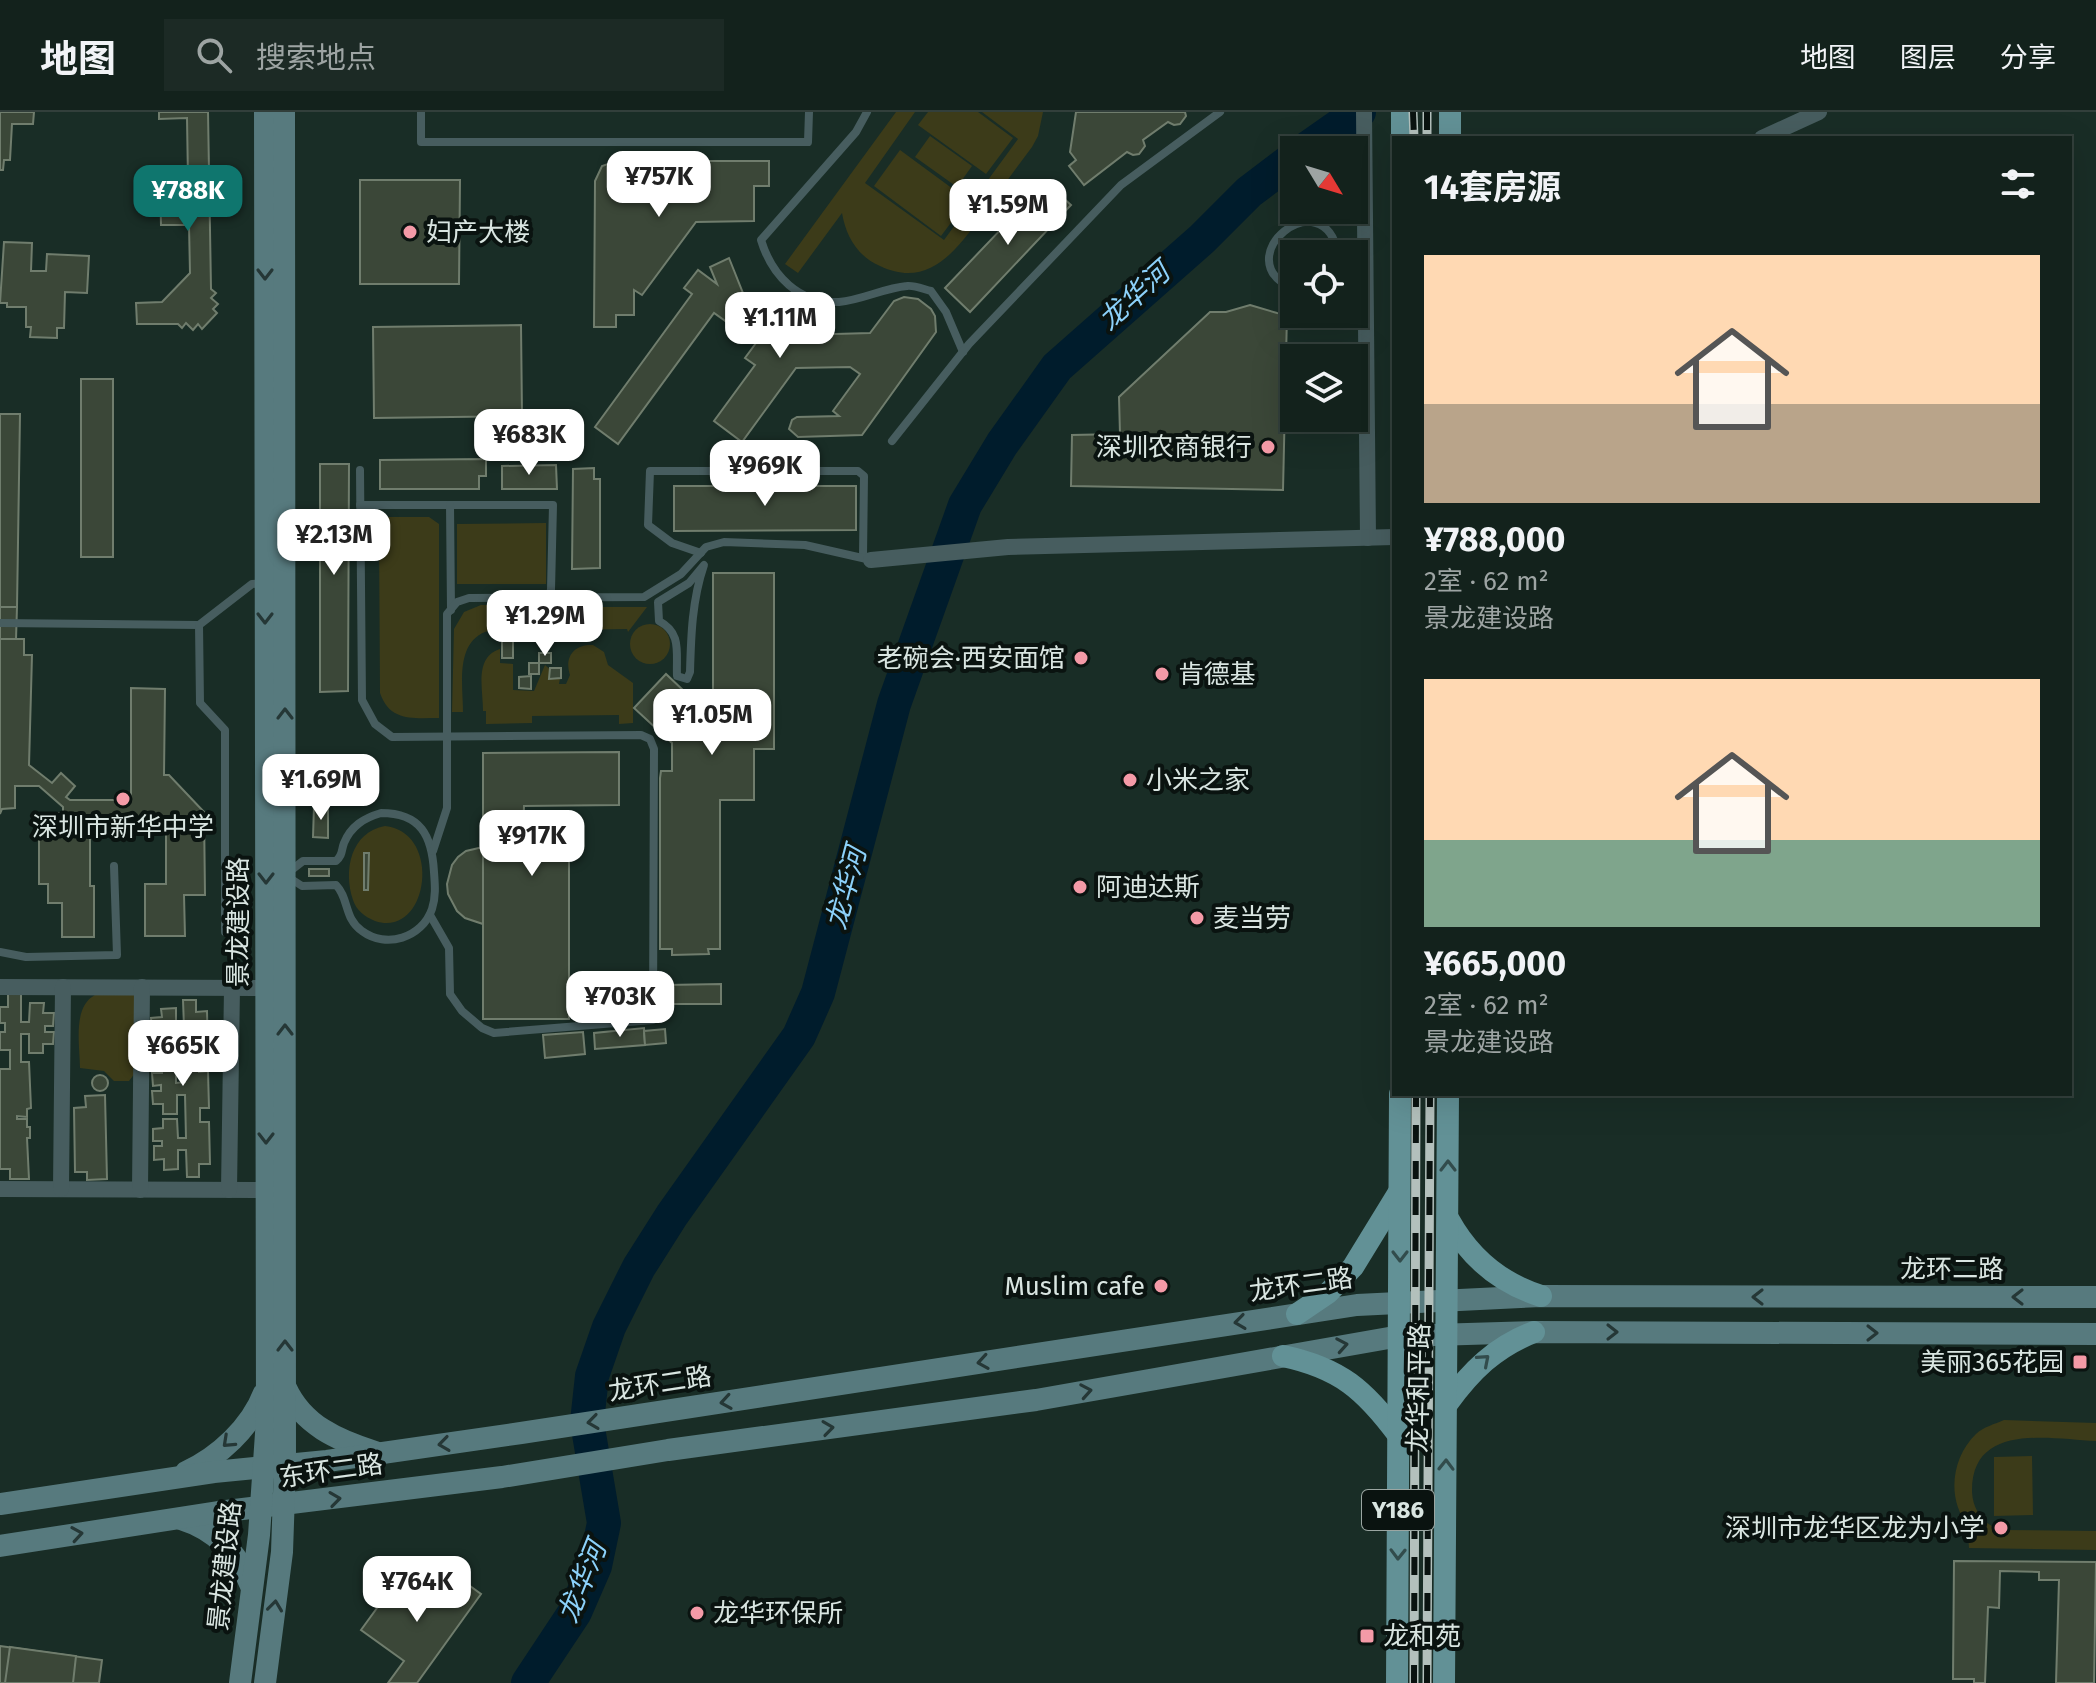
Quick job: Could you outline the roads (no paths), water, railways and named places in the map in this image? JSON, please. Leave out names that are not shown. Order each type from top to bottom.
[{"type":"main road","name":"景龙建设路","points":[[265,112],[266,1190],[276,1387]]},
{"type":"main road","name":"景龙建设路","points":[[265,1683],[282,1552],[284,1506],[275,1466],[285,875],[284,112]]},
{"type":"main road","points":[[1402,112],[1402,136]]},
{"type":"main road","name":"龙华和平路","points":[[1397,1683],[1400,1096]]},
{"type":"main road","name":"龙华和平路","points":[[1444,1683],[1448,1096]]},
{"type":"main road","points":[[1297,1314],[1328,1293],[1353,1267],[1400,1191]]},
{"type":"main road","points":[[1448,1218],[1459,1238],[1477,1259],[1502,1280],[1541,1296]]},
{"type":"main road","name":"龙环二路","points":[[521,1433],[1297,1314],[1400,1301],[1541,1296],[2096,1297]]},
{"type":"main road","points":[[1447,1404],[1475,1369],[1495,1351],[1534,1332]]},
{"type":"main road","points":[[1283,1356],[1400,1336],[1447,1334],[2096,1334]]},
{"type":"main road","points":[[1283,1356],[1311,1362],[1355,1385],[1399,1436]]},
{"type":"main road","name":"东环二路","points":[[0,1546],[180,1518],[1036,1400],[1283,1356]]},
{"type":"main road","points":[[173,1478],[209,1459],[227,1444],[276,1387],[291,1398],[312,1423],[329,1434],[380,1454]]},
{"type":"main road","name":"东环二路","points":[[0,1504],[173,1478],[380,1454],[521,1433]]},
{"type":"main road","name":"景龙建设路","points":[[240,1683],[261,1508],[275,1466]]},
{"type":"main road","points":[[180,1518],[205,1528],[229,1547],[244,1568],[252,1589]]},
{"type":"street","points":[[1364,112],[1365,240]]},
{"type":"street","points":[[1766,136],[1819,112]]},
{"type":"street","points":[[1366,328],[1368,538]]},
{"type":"street","points":[[867,558],[1008,547],[1392,537]]},
{"type":"street","points":[[0,987],[266,988]]},
{"type":"street","points":[[61,1189],[63,987]]},
{"type":"street","points":[[140,1190],[142,987]]},
{"type":"street","points":[[229,1190],[232,988]]},
{"type":"street","points":[[0,1189],[266,1190]]},
{"type":"lane","points":[[421,112],[421,142],[808,142],[809,112]]},
{"type":"lane","points":[[867,112],[856,132],[761,240],[765,254],[778,277],[802,296],[838,302],[909,285],[931,291],[946,312],[963,352]]},
{"type":"lane","points":[[892,441],[963,352],[1121,185],[1220,112]]},
{"type":"lane","points":[[1280,281],[1271,263],[1273,242],[1279,233],[1297,223],[1307,222],[1326,230],[1332,240]]},
{"type":"lane","points":[[360,470],[362,700],[375,724],[392,737],[641,735],[650,739],[654,749],[653,1020],[494,1033],[482,1028],[462,1011],[450,994],[449,948],[430,915]]},
{"type":"lane","points":[[433,851],[423,829],[415,822],[404,816],[381,813],[369,817],[351,831],[336,861],[303,861],[285,875],[302,886],[336,885],[342,892],[350,920],[358,929],[378,939],[400,939],[409,935],[418,930],[430,915],[435,895],[433,851],[447,808],[447,614],[457,602],[469,598],[644,597],[681,574],[701,553],[706,547],[724,542],[805,545],[867,558],[864,476],[858,471],[650,471],[648,525],[672,543],[701,553]]},
{"type":"lane","points":[[360,505],[553,505],[551,590],[548,598]]},
{"type":"lane","points":[[450,505],[451,610]]},
{"type":"lane","points":[[704,565],[692,621],[687,679],[677,676],[676,637],[671,627],[659,621],[658,602],[689,583],[704,565]]},
{"type":"lane","points":[[0,623],[199,625],[252,584],[265,583]]},
{"type":"lane","points":[[199,625],[200,703],[225,730],[225,932]]},
{"type":"lane","points":[[0,952],[26,957],[117,955],[114,866]]},
{"type":"waterway","name":"龙华河","points":[[1325,136],[1359,112]]},
{"type":"waterway","name":"龙华河","points":[[528,1683],[575,1612],[595,1566],[604,1523],[587,1422],[592,1376],[609,1327],[639,1267],[672,1215],[799,1036],[818,993],[894,704],[965,505],[1002,444],[1057,367],[1202,239],[1249,192],[1280,169]]},
{"type":"railway","points":[[1413,112],[1414,136]]},
{"type":"railway","points":[[1427,112],[1427,136]]},
{"type":"railway","points":[[1414,1683],[1416,1096]]},
{"type":"railway","points":[[1427,1683],[1430,1096]]},
{"type":"place","name":"妇产大楼","points":[[410,232]]},
{"type":"place","name":"深圳农商银行","points":[[1268,447]]},
{"type":"place","name":"老碗会·西安面馆","points":[[1081,658]]},
{"type":"place","name":"肯德基","points":[[1162,674]]},
{"type":"place","name":"小米之家","points":[[1130,780]]},
{"type":"place","name":"深圳市新华中学","points":[[123,799]]},
{"type":"place","name":"阿迪达斯","points":[[1080,887]]},
{"type":"place","name":"麦当劳","points":[[1197,918]]},
{"type":"place","name":"Muslim cafe","points":[[1161,1286]]},
{"type":"place","name":"美丽365花园","points":[[2080,1362]]},
{"type":"place","name":"深圳市龙华区龙为小学","points":[[2001,1528]]},
{"type":"place","name":"龙华环保所","points":[[697,1613]]},
{"type":"place","name":"龙和苑","points":[[1367,1636]]}]
